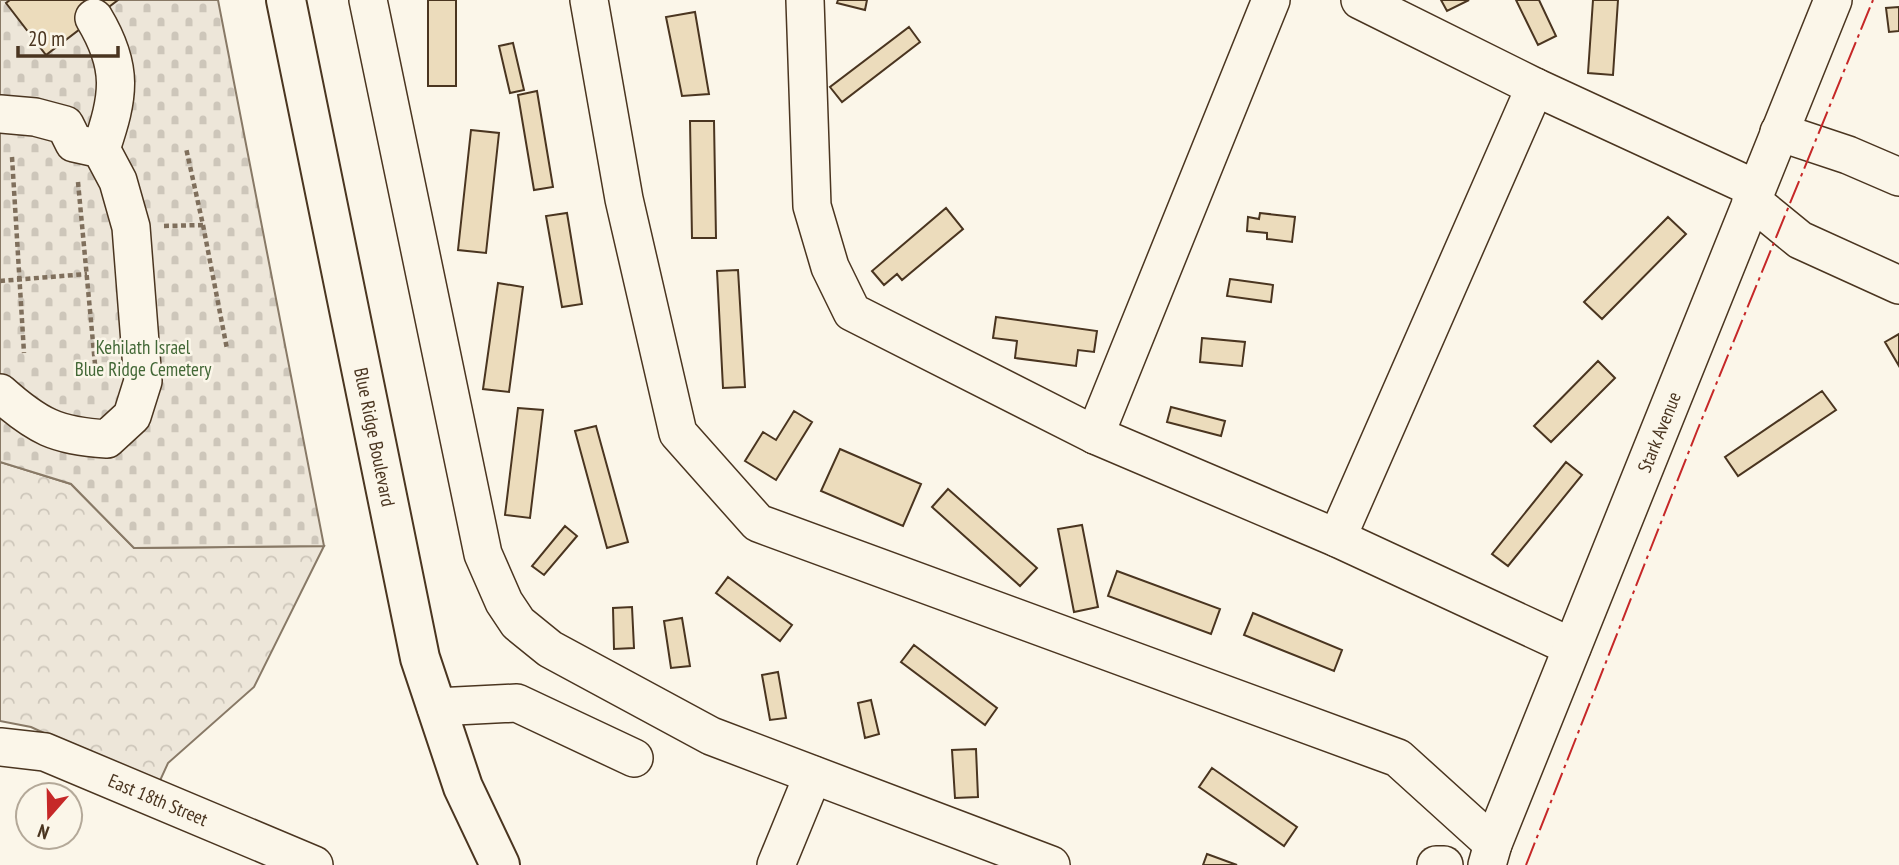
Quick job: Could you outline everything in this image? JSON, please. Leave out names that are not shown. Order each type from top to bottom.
[{"type":"main road","name":"Blue Ridge Boulevard","points":[[286,0],[420,658],[463,787],[500,865]]},
{"type":"street","points":[[368,0],[483,554],[504,602],[518,623],[550,649],[711,736],[1051,865]]},
{"type":"street","points":[[589,0],[624,198],[678,433],[758,523],[1398,758],[1490,855]]},
{"type":"street","points":[[805,0],[812,205],[830,267],[852,312],[1095,435],[1337,538],[1572,647]]},
{"type":"street","points":[[1095,435],[1271,0]]},
{"type":"street","points":[[1360,0],[1754,194],[1800,240],[1899,285]]},
{"type":"street","name":"Stark Avenue","points":[[1490,855],[1833,0]]},
{"type":"street","points":[[88,146],[117,92],[116,67],[106,37],[94,18]]},
{"type":"street","points":[[1337,538],[1535,87]]},
{"type":"street","points":[[0,114],[35,117],[65,125],[88,146],[118,181],[131,227],[143,380],[132,416],[107,439],[75,437],[32,422],[0,393]]},
{"type":"street","points":[[1779,132],[1899,177]]},
{"type":"street","points":[[436,707],[517,703],[634,758]]},
{"type":"street","name":"East 18th Street","points":[[0,747],[45,752],[314,865]]},
{"type":"street","points":[[776,865],[813,775]]},
{"type":"street","points":[[1436,865],[1444,865]]},
{"type":"path","points":[[88,146],[87,274],[95,364]]},
{"type":"path","points":[[186,148],[227,349]]},
{"type":"path","points":[[12,158],[24,353]]},
{"type":"path","points":[[131,227],[203,225]]},
{"type":"path","points":[[0,281],[87,274]]},
{"type":"green space","name":"Kehilath Israel Blue Ridge Cemetery","points":[[0,0],[218,0],[324,546],[134,548],[71,484],[0,462]]},
{"type":"green space","points":[[0,462],[71,484],[134,548],[324,546],[254,687],[168,763],[158,785],[31,727],[0,721]]},
{"type":"building","points":[[10,0],[118,0],[46,55],[6,3]]},
{"type":"building","points":[[428,0],[456,0],[456,86],[428,86]]},
{"type":"building","points":[[838,0],[867,0],[865,10],[837,3]]},
{"type":"building","points":[[1441,0],[1469,0],[1447,11]]},
{"type":"building","points":[[1516,0],[1539,0],[1556,36],[1538,45]]},
{"type":"building","points":[[1593,0],[1618,0],[1613,75],[1588,73]]},
{"type":"building","points":[[1899,7],[1899,31],[1889,32],[1886,8]]},
{"type":"building","points":[[695,12],[709,94],[682,96],[666,17]]},
{"type":"building","points":[[909,27],[920,42],[842,102],[830,87]]},
{"type":"building","points":[[513,43],[524,90],[510,93],[499,46]]},
{"type":"building","points":[[537,91],[553,187],[534,190],[518,95]]},
{"type":"building","points":[[690,121],[714,121],[716,238],[692,238]]},
{"type":"building","points":[[471,130],[499,133],[486,253],[458,250]]},
{"type":"building","points":[[946,208],[963,229],[902,280],[897,274],[884,285],[872,271]]},
{"type":"building","points":[[567,213],[582,304],[562,307],[546,216]]},
{"type":"building","points":[[1260,213],[1295,217],[1292,242],[1267,239],[1267,233],[1247,231],[1248,217],[1259,219]]},
{"type":"building","points":[[1668,217],[1686,234],[1602,319],[1584,302]]},
{"type":"building","points":[[738,270],[745,387],[723,388],[717,271]]},
{"type":"building","points":[[1230,279],[1273,285],[1271,302],[1227,296]]},
{"type":"building","points":[[498,283],[523,287],[509,392],[483,389]]},
{"type":"building","points":[[996,317],[1097,331],[1094,352],[1078,350],[1076,366],[1015,358],[1017,341],[993,338]]},
{"type":"building","points":[[1899,334],[1899,366],[1885,342]]},
{"type":"building","points":[[1202,338],[1245,342],[1242,366],[1200,362]]},
{"type":"building","points":[[1598,361],[1615,378],[1551,442],[1534,426]]},
{"type":"building","points":[[1822,391],[1836,410],[1738,476],[1725,457]]},
{"type":"building","points":[[1171,407],[1225,421],[1221,436],[1167,422]]},
{"type":"building","points":[[518,408],[543,410],[530,518],[505,515]]},
{"type":"building","points":[[794,411],[812,422],[776,480],[745,461],[763,432],[776,440]]},
{"type":"building","points":[[596,426],[628,542],[607,548],[575,431]]},
{"type":"building","points":[[840,449],[921,484],[903,526],[821,491]]},
{"type":"building","points":[[1566,462],[1582,475],[1508,566],[1492,554]]},
{"type":"building","points":[[948,489],[1037,568],[1020,586],[932,507]]},
{"type":"building","points":[[1082,525],[1098,607],[1074,612],[1058,529]]},
{"type":"building","points":[[565,526],[577,536],[544,575],[532,566]]},
{"type":"building","points":[[1117,571],[1220,609],[1211,634],[1108,596]]},
{"type":"building","points":[[728,577],[792,625],[780,641],[716,593]]},
{"type":"building","points":[[632,607],[634,648],[614,649],[613,608]]},
{"type":"building","points":[[1253,613],[1342,650],[1334,671],[1244,635]]},
{"type":"building","points":[[682,618],[690,666],[671,668],[664,621]]},
{"type":"building","points":[[914,645],[997,708],[985,725],[901,662]]},
{"type":"building","points":[[778,672],[786,718],[770,720],[762,675]]},
{"type":"building","points":[[871,700],[879,734],[865,738],[858,703]]},
{"type":"building","points":[[976,749],[978,797],[955,798],[952,750]]},
{"type":"building","points":[[1212,768],[1297,827],[1284,846],[1199,787]]},
{"type":"building","points":[[1207,854],[1237,865],[1203,865]]},
{"type":"power","points":[[1526,865],[1697,431],[1873,0]]}]
